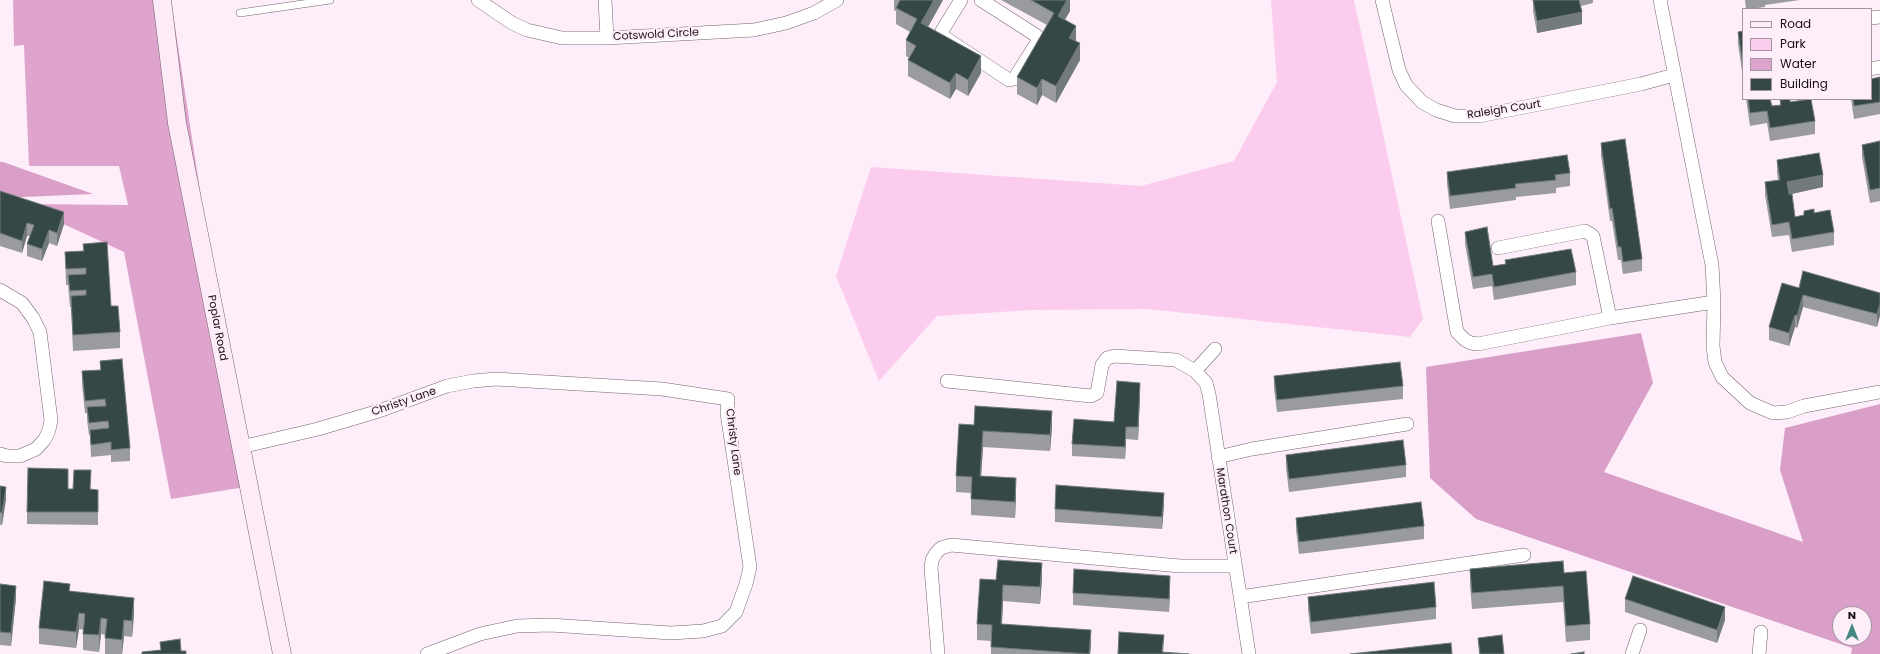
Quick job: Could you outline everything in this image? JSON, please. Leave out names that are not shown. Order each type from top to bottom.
[{"type":"street","name":"Poplar Road","points":[[162,0],[177,123],[282,654]]},
{"type":"street","name":"Cotswold Circle","points":[[478,0],[512,23],[546,35],[562,38],[607,38],[754,30],[770,27],[814,13],[837,0]]},
{"type":"street","points":[[605,0],[607,38]]},
{"type":"street","points":[[961,0],[942,31],[944,37],[1008,80],[1014,79],[1038,41],[1037,36],[981,0]]},
{"type":"street","name":"Raleigh Court","points":[[1382,0],[1399,70],[1406,85],[1422,102],[1436,110],[1455,116],[1479,116],[1641,84],[1674,75]]},
{"type":"street","points":[[1660,0],[1712,265],[1714,302],[1713,346],[1715,362],[1722,377],[1750,403],[1773,413],[1787,412],[1804,406],[1880,392]]},
{"type":"street","points":[[1438,221],[1457,332],[1465,340],[1478,344],[1610,318],[1714,302]]},
{"type":"street","points":[[1498,248],[1585,230],[1593,236],[1610,318]]},
{"type":"street","points":[[0,290],[22,303],[33,318],[40,332],[51,420],[50,430],[45,439],[36,449],[20,456],[7,456],[0,454]]},
{"type":"street","points":[[947,381],[1091,396],[1097,393],[1102,365],[1107,358],[1115,356],[1176,360],[1195,372],[1215,349]]},
{"type":"street","name":"Marathon Court","points":[[1195,372],[1206,383],[1207,388],[1249,654]]},
{"type":"street","name":"Christy Lane","points":[[241,446],[318,430],[379,411],[447,386],[488,379],[516,379],[662,389],[728,399],[727,413],[750,567],[746,584],[736,612],[722,626],[703,631],[671,633],[550,625],[517,626],[480,634],[427,654]]},
{"type":"street","points":[[1218,457],[1252,449],[1407,424]]},
{"type":"street","points":[[938,654],[931,568],[932,560],[936,553],[941,548],[951,545],[1180,566],[1235,566]]},
{"type":"street","points":[[1240,597],[1524,555]]},
{"type":"street","points":[[1632,654],[1640,630]]},
{"type":"street","points":[[1759,654],[1761,632]]},
{"type":"lane","points":[[240,13],[330,0]]},
{"type":"green space","points":[[1271,0],[1354,0],[1423,319],[1410,337],[1148,309],[1032,310],[937,316],[879,381],[836,276],[871,167],[1141,186],[1234,161],[1277,82]]},
{"type":"shaded area","points":[[0,162],[3,162],[93,194],[0,198]]},
{"type":"shaded area","points":[[1641,333],[1653,383],[1604,472],[1803,542],[1780,470],[1785,428],[1880,404],[1880,654],[1851,654],[1852,648],[1846,646],[1872,646],[1872,606],[1832,606],[1832,641],[1476,519],[1430,478],[1426,367]]},
{"type":"water","points":[[13,0],[171,0],[245,487],[171,499],[124,252],[20,204],[128,205],[119,166],[29,166],[24,45],[14,46]]},
{"type":"building","points":[[900,0],[934,0],[921,23],[981,56],[968,80],[956,73],[950,83],[908,60],[916,46],[906,40],[917,19],[896,8]]},
{"type":"building","points":[[1031,0],[1067,0],[1058,16],[1076,26],[1069,38],[1080,43],[1056,86],[1042,79],[1037,88],[1017,77],[1054,13]]},
{"type":"building","points":[[1533,0],[1579,0],[1582,12],[1537,21]]},
{"type":"building","points":[[1742,31],[1742,58],[1738,32]]},
{"type":"building","points":[[1880,77],[1880,102],[1854,106],[1853,100],[1872,100],[1872,79]]},
{"type":"building","points":[[1748,100],[1770,100],[1772,106],[1781,105],[1780,100],[1790,100],[1790,102],[1811,100],[1815,121],[1770,128],[1767,111],[1750,113]]},
{"type":"building","points":[[1625,139],[1642,259],[1623,262],[1621,247],[1618,247],[1612,208],[1610,209],[1601,143]]},
{"type":"building","points":[[1880,141],[1880,188],[1870,190],[1862,145]]},
{"type":"building","points":[[1819,153],[1823,175],[1787,182],[1789,194],[1792,194],[1795,217],[1804,215],[1804,211],[1814,209],[1814,213],[1830,210],[1834,232],[1792,239],[1789,222],[1772,225],[1765,182],[1780,180],[1777,160]]},
{"type":"building","points":[[1567,155],[1570,173],[1555,175],[1556,180],[1515,184],[1516,188],[1450,196],[1447,172]]},
{"type":"building","points":[[0,191],[64,212],[57,233],[49,230],[42,249],[27,244],[34,225],[27,223],[22,241],[0,233]]},
{"type":"building","points":[[1487,227],[1493,266],[1506,264],[1505,260],[1571,249],[1576,272],[1494,287],[1492,274],[1473,277],[1465,232]]},
{"type":"building","points":[[107,242],[111,306],[118,306],[120,332],[73,335],[71,296],[86,295],[86,290],[70,291],[68,275],[86,274],[86,268],[66,269],[65,252],[84,251],[83,244]]},
{"type":"building","points":[[1803,271],[1880,293],[1880,304],[1877,314],[1803,295],[1797,316],[1795,315],[1789,333],[1769,327],[1782,283],[1799,288]]},
{"type":"building","points":[[122,359],[130,448],[111,450],[111,442],[91,445],[90,430],[109,428],[108,421],[89,423],[87,407],[106,406],[105,399],[85,401],[82,371],[101,370],[100,361]]},
{"type":"building","points":[[1400,362],[1403,386],[1277,400],[1274,376]]},
{"type":"building","points":[[1117,381],[1140,383],[1138,427],[1126,427],[1125,447],[1072,444],[1074,419],[1114,422]]},
{"type":"building","points":[[975,406],[1052,411],[1050,435],[983,431],[980,476],[1016,478],[1015,502],[971,499],[972,477],[956,476],[959,424],[974,425]]},
{"type":"building","points":[[1403,440],[1406,465],[1289,479],[1286,455]]},
{"type":"building","points":[[28,468],[68,469],[68,489],[73,489],[74,470],[91,470],[90,489],[98,490],[98,512],[27,512]]},
{"type":"building","points":[[1056,485],[1164,493],[1162,517],[1055,509]]},
{"type":"building","points":[[0,486],[6,487],[2,513],[0,512]]},
{"type":"building","points":[[1421,502],[1424,526],[1299,542],[1296,518]]},
{"type":"building","points":[[998,560],[1042,563],[1040,587],[1003,585],[1001,624],[1091,630],[1089,654],[991,647],[992,625],[977,624],[980,579],[996,580]]},
{"type":"building","points":[[1563,561],[1564,573],[1586,571],[1590,624],[1566,626],[1563,586],[1472,593],[1470,569]]},
{"type":"building","points":[[1074,569],[1170,576],[1169,599],[1073,593]]},
{"type":"building","points":[[1633,576],[1725,607],[1717,630],[1625,599]]},
{"type":"building","points":[[44,581],[70,584],[69,591],[134,598],[132,621],[124,620],[122,640],[105,638],[107,619],[101,618],[99,635],[83,634],[85,614],[79,613],[76,632],[39,628]]},
{"type":"building","points":[[1434,582],[1436,607],[1311,622],[1308,597]]},
{"type":"building","points":[[0,584],[16,586],[11,633],[0,632]]},
{"type":"building","points":[[1119,632],[1164,635],[1162,652],[1189,654],[1118,654]]},
{"type":"building","points":[[1502,635],[1504,654],[1480,654],[1478,638]]},
{"type":"building","points":[[180,639],[181,651],[186,651],[186,654],[142,654],[142,652],[161,650],[160,642]]},
{"type":"building","points":[[1451,643],[1452,654],[1350,654]]},
{"type":"building","points":[[1584,652],[1584,654],[1571,654]]}]
